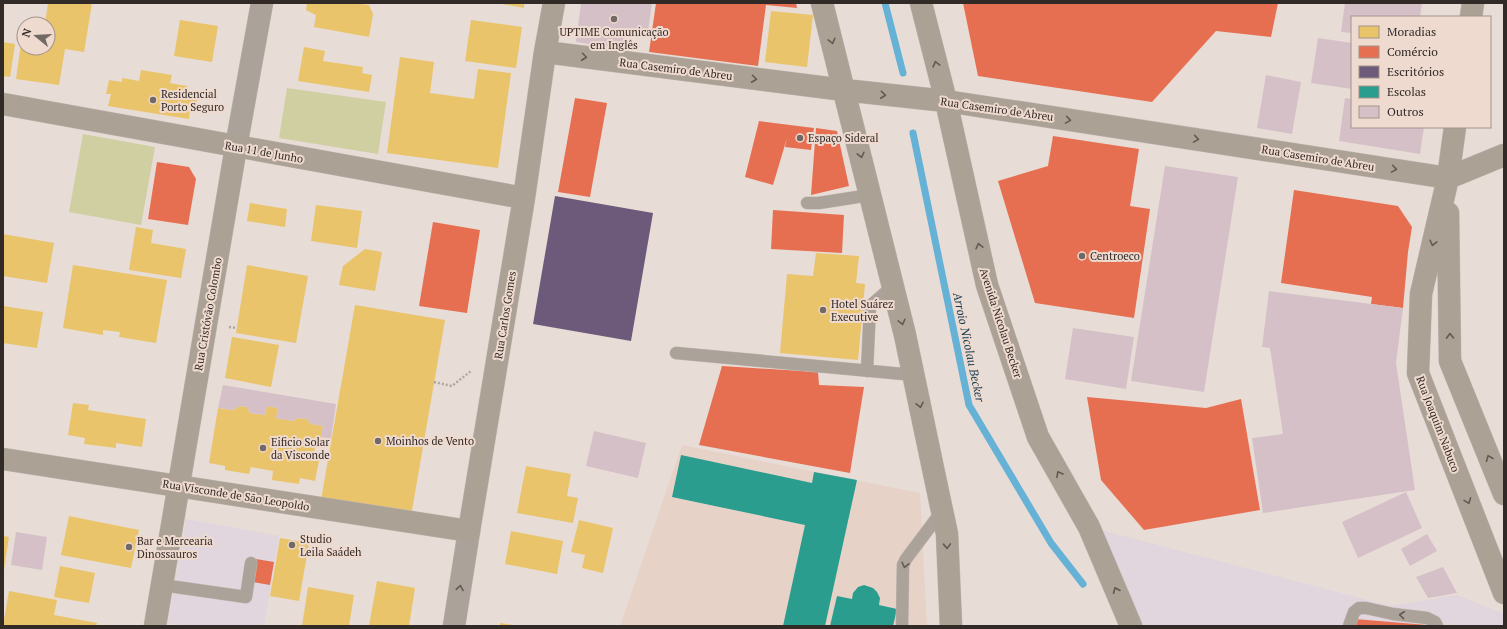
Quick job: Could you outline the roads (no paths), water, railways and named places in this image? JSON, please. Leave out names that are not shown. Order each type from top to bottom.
[{"type":"street","name":"Rua Cristóvão Colombo","points":[[155,626],[180,486],[236,147],[262,3]]},
{"type":"street","name":"Rua Carlos Gomes","points":[[454,626],[524,198],[545,52],[554,3]]},
{"type":"street","points":[[822,3],[914,375],[947,534],[951,626]]},
{"type":"street","name":"Avenida Nicolau Becker","points":[[920,3],[946,101],[987,285],[1038,436],[1089,527],[1132,626]]},
{"type":"street","points":[[1471,16],[1473,3]]},
{"type":"street","name":"Rua Casemiro de Abreu","points":[[545,52],[844,90],[946,101],[1448,178]]},
{"type":"street","name":"Rua 11 de Junho","points":[[3,104],[524,198]]},
{"type":"street","name":"Rua Joaquim Nabuco","points":[[1455,128],[1448,178],[1421,294],[1418,373],[1504,593]]},
{"type":"street","points":[[1448,178],[1504,155]]},
{"type":"street","name":"Rua Joaquim Nabuco","points":[[1448,178],[1450,361],[1504,494]]},
{"type":"street","name":"Rua Visconde de São Leopoldo","points":[[3,459],[469,531]]},
{"type":"lane","points":[[807,203],[819,203],[870,195]]},
{"type":"lane","points":[[867,370],[870,306],[893,286]]},
{"type":"lane","points":[[676,353],[914,375]]},
{"type":"lane","points":[[902,626],[903,565],[942,511]]},
{"type":"lane","points":[[162,585],[246,597],[251,563]]},
{"type":"lane","points":[[1349,626],[1354,612],[1360,608],[1366,608],[1394,614],[1427,618],[1435,622],[1437,626]]},
{"type":"waterway","name":"Arroio Nicolau Becker","points":[[885,3],[903,73]]},
{"type":"waterway","name":"Arroio Nicolau Becker","points":[[913,133],[969,405],[1051,543],[1083,584]]},
{"type":"place","name":"UPTIME Comunicação em Inglês","points":[[614,19]]},
{"type":"place","name":"Residencial Porto Seguro","points":[[153,100]]},
{"type":"place","name":"Espaço Sideral","points":[[800,138]]},
{"type":"place","name":"Centroeco","points":[[1082,256]]},
{"type":"place","name":"Hotel Suárez Executive","points":[[823,310]]},
{"type":"place","name":"Moinhos de Vento","points":[[378,441]]},
{"type":"place","name":"Eificio Solar da Visconde","points":[[263,448]]},
{"type":"place","name":"Studio Leila Saádeh","points":[[292,545]]},
{"type":"place","name":"Bar e Mercearia Dinossauros","points":[[129,547]]}]
